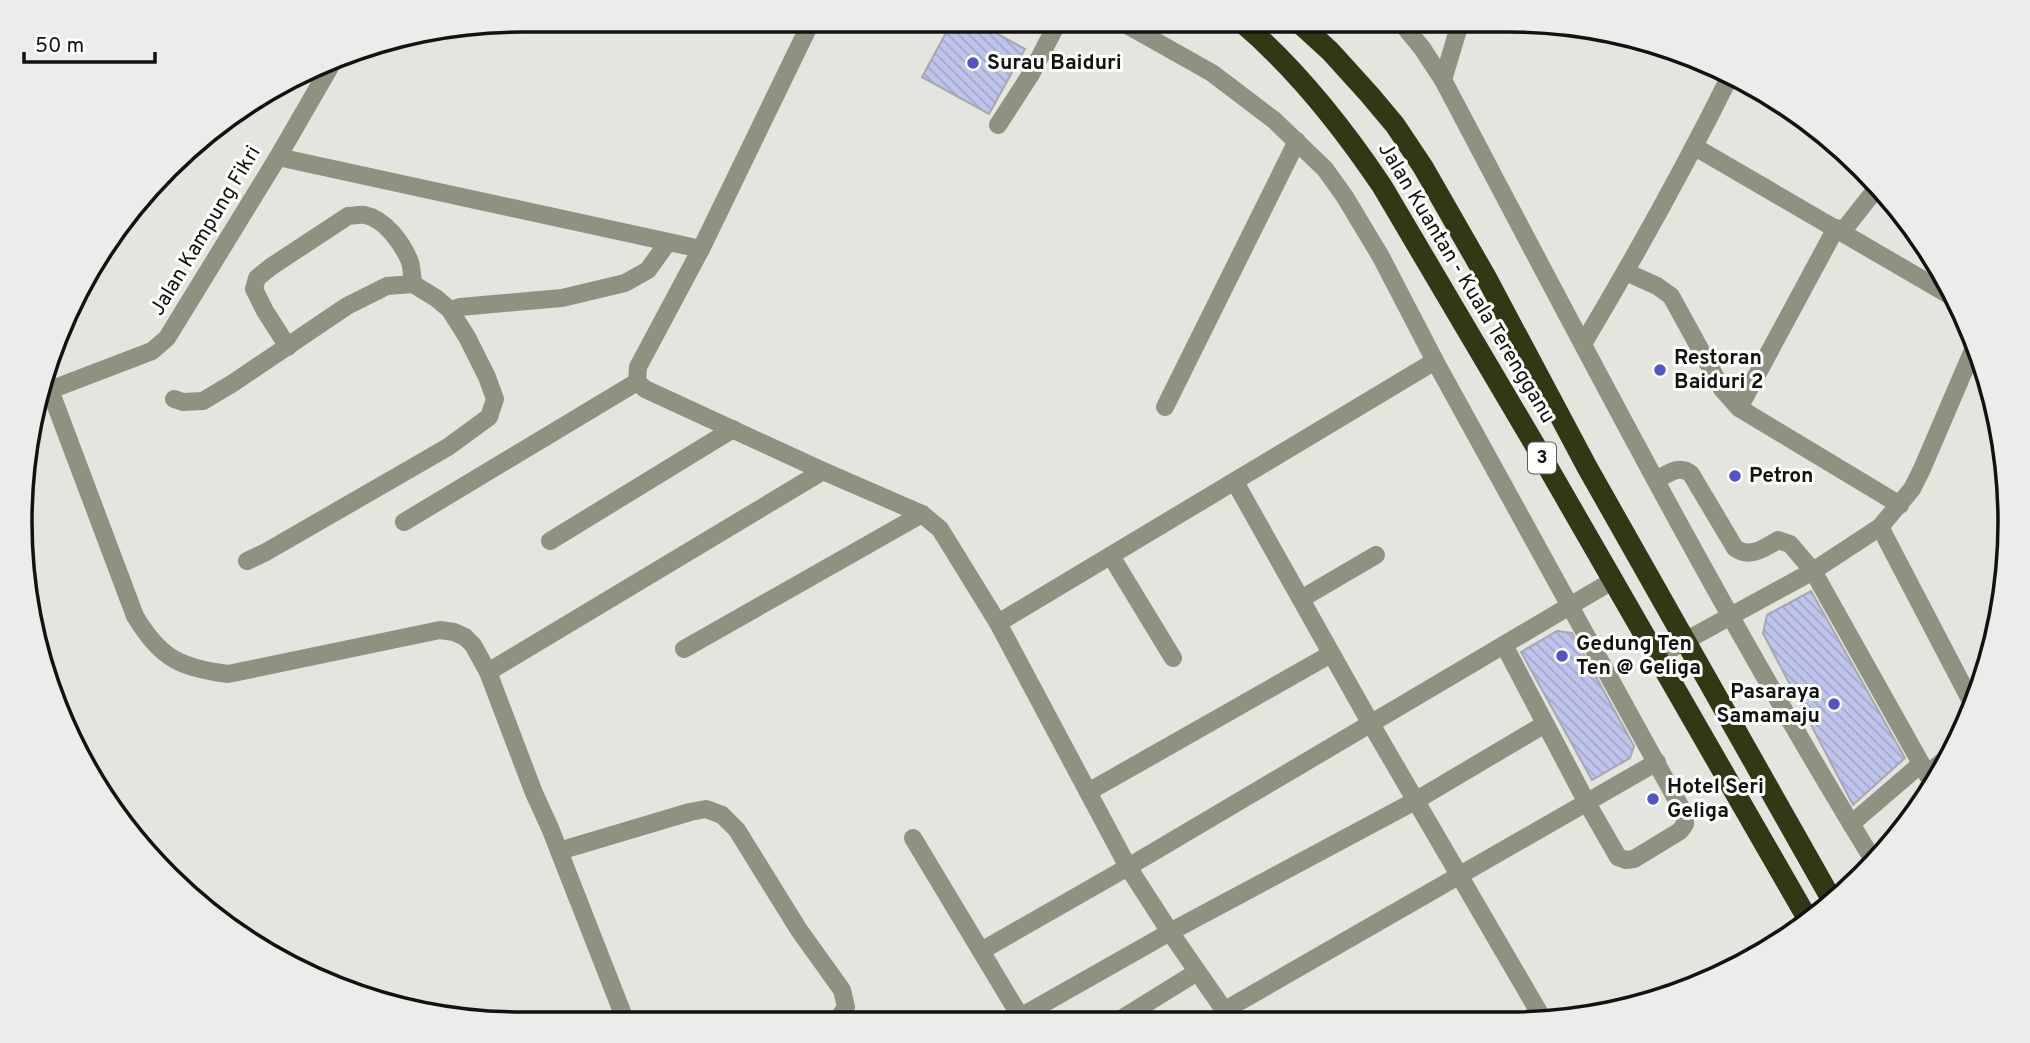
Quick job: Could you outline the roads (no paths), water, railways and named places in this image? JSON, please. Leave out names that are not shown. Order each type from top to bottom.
[{"type":"highway","name":"Jalan Kuantan - Kuala Terengganu","points":[[1252,32],[1275,52],[1331,115],[1382,186],[1804,912]]},
{"type":"highway","name":"Jalan Kuantan - Kuala Terengganu","points":[[1310,32],[1331,51],[1369,94],[1395,125],[1423,167],[1486,277],[1684,641],[1828,893]]},
{"type":"street","points":[[637,382],[638,367],[701,250],[806,32]]},
{"type":"street","points":[[998,125],[1031,74],[1053,32]]},
{"type":"street","points":[[1139,32],[1212,73],[1274,120],[1325,169],[1345,197],[1381,257],[1435,361],[1685,815],[1685,824],[1679,831],[1634,859],[1618,857],[1504,645]]},
{"type":"street","points":[[1409,32],[1443,80],[1656,480],[1826,783],[1869,853]]},
{"type":"street","points":[[1443,80],[1457,32]]},
{"type":"street","name":"Jalan Kampung Fikri","points":[[50,388],[152,351],[167,338],[278,158],[327,72]]},
{"type":"street","points":[[1583,344],[1695,147],[1727,83]]},
{"type":"street","points":[[1165,407],[1297,141]]},
{"type":"street","points":[[1695,147],[1940,289]]},
{"type":"street","points":[[278,158],[701,250]]},
{"type":"street","points":[[1739,408],[1839,230],[1872,193]]},
{"type":"street","points":[[288,346],[254,289],[257,278],[348,216],[363,214],[388,229],[411,264],[412,284]]},
{"type":"street","points":[[450,310],[562,298],[625,282],[648,270],[668,242]]},
{"type":"street","points":[[1626,272],[1657,286],[1671,296],[1722,389],[1739,408],[1900,505]]},
{"type":"street","points":[[174,399],[183,402],[203,401],[347,306],[387,286],[412,284],[450,310],[467,337],[491,388],[495,400],[489,417],[448,447],[247,561]]},
{"type":"street","points":[[1656,657],[1813,571],[1880,527],[1912,489],[1970,358]]},
{"type":"street","points":[[998,623],[1435,361]]},
{"type":"street","points":[[637,382],[645,389],[922,514],[940,529],[998,623],[1128,867],[1226,1012]]},
{"type":"street","points":[[404,522],[637,382]]},
{"type":"street","points":[[47,400],[135,616],[162,652],[181,664],[228,674],[440,630],[465,636],[474,645],[488,672],[622,1012]]},
{"type":"street","points":[[550,541],[733,429]]},
{"type":"street","points":[[1656,480],[1680,468],[1685,469],[1692,474],[1735,548],[1741,552],[1754,553],[1783,540],[1790,544],[1813,571],[1927,774],[1851,824]]},
{"type":"street","points":[[488,672],[823,471]]},
{"type":"street","points":[[1235,482],[1415,802],[1537,1010]]},
{"type":"street","points":[[684,649],[922,514]]},
{"type":"street","points":[[1880,527],[1967,693]]},
{"type":"street","points":[[1301,599],[1376,555]]},
{"type":"street","points":[[1111,556],[1173,659]]},
{"type":"street","points":[[981,951],[1612,581]]},
{"type":"street","points":[[1088,792],[1331,654]]},
{"type":"street","points":[[1033,1012],[1170,932],[1415,802],[1545,724]]},
{"type":"street","points":[[1233,1012],[1657,762]]},
{"type":"street","points":[[559,851],[690,812],[706,809],[722,815],[737,830],[799,930],[842,990],[844,1012]]},
{"type":"street","points":[[913,838],[1017,1012]]},
{"type":"street","points":[[1133,1012],[1197,972]]},
{"type":"place","name":"Surau Baiduri","points":[[973,63]]},
{"type":"place","name":"Restoran Baiduri 2","points":[[1660,370]]},
{"type":"place","name":"Petron","points":[[1735,476]]},
{"type":"place","name":"Gedung Ten Ten @ Geliga","points":[[1562,656]]},
{"type":"place","name":"Pasaraya Samamaju","points":[[1834,704]]},
{"type":"place","name":"Hotel Seri Geliga","points":[[1653,799]]}]
